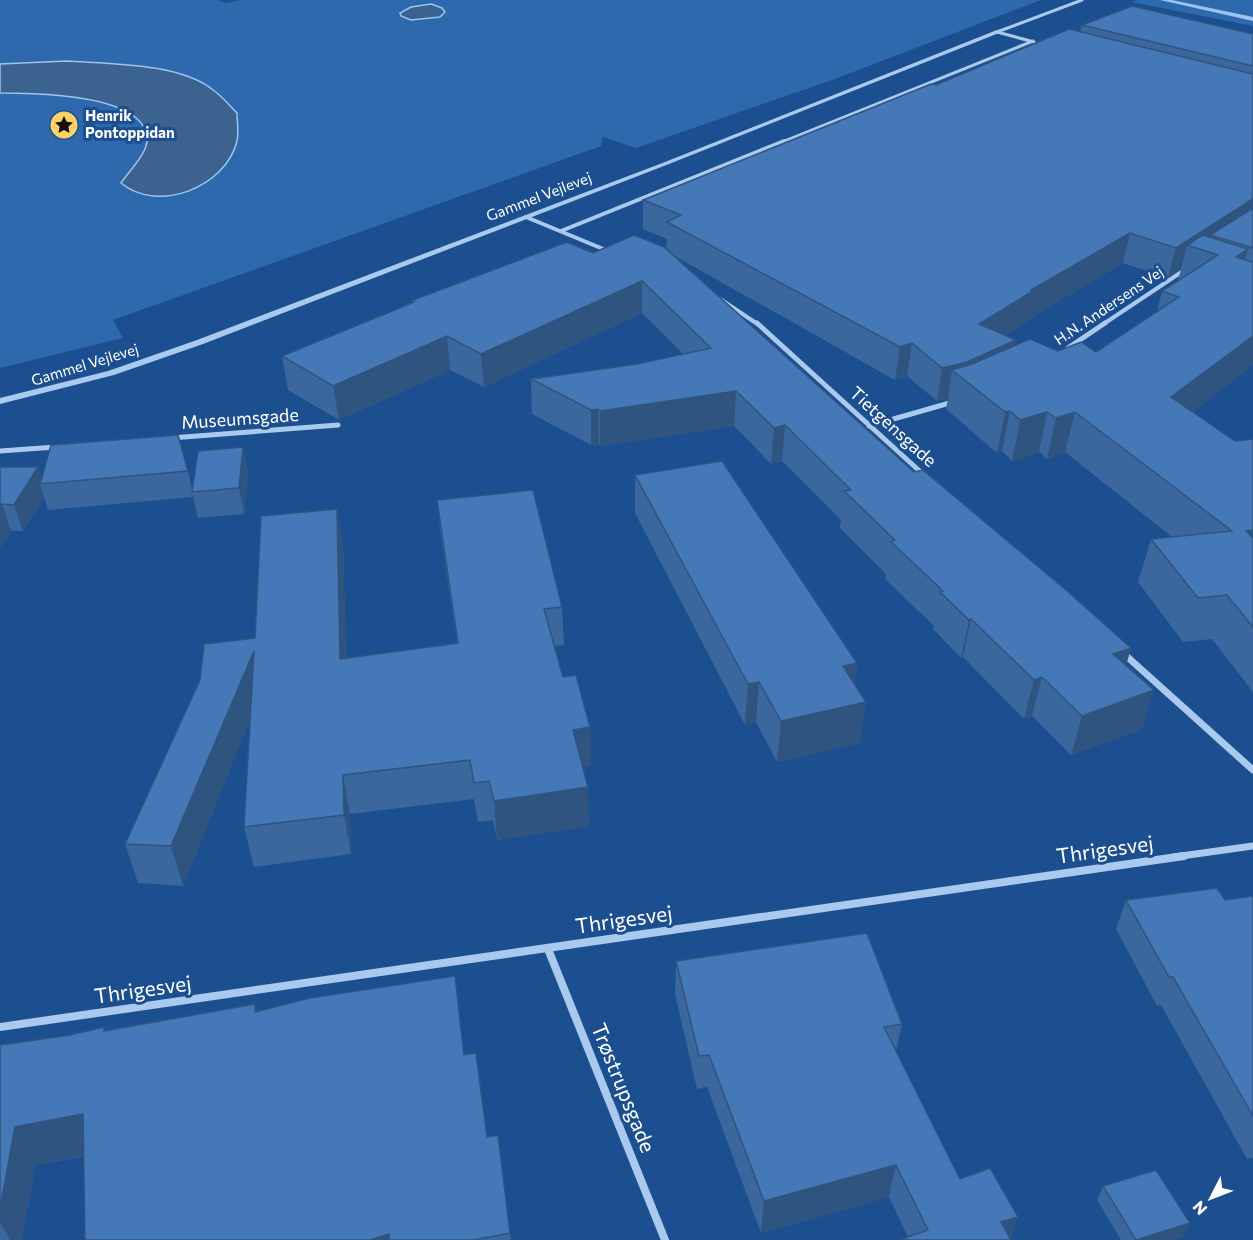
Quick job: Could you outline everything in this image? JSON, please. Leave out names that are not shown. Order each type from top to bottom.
[{"type":"street","name":"Gammel Vejlevej","points":[[0,401],[31,395],[122,369],[526,217],[1083,0]]},
{"type":"street","points":[[997,32],[1044,44]]},
{"type":"street","points":[[561,231],[1033,42]]},
{"type":"street","points":[[526,217],[614,253]]},
{"type":"street","name":"H.N. Andersens Vej","points":[[1062,352],[1191,266]]},
{"type":"street","name":"Tietgensgade","points":[[716,296],[759,325],[934,484]]},
{"type":"street","points":[[869,426],[963,399]]},
{"type":"street","name":"Museumsgade","points":[[163,439],[338,425]]},
{"type":"street","points":[[0,452],[58,447]]},
{"type":"street","points":[[1116,647],[1253,770]]},
{"type":"street","name":"Thrigesvej","points":[[0,1027],[1253,846]]},
{"type":"street","name":"Trøstrupsgade","points":[[548,949],[664,1240]]},
{"type":"shaded area","points":[[0,0],[218,0],[226,3],[240,0],[1041,0],[835,79],[636,148],[603,137],[601,146],[113,320],[123,338],[0,368]]},
{"type":"shaded area","points":[[1137,0],[1253,0],[1253,26],[1131,2]]},
{"type":"shaded area","points":[[431,4],[442,8],[445,12],[440,17],[411,20],[401,16],[400,13],[411,7]]},
{"type":"shaded area","points":[[67,61],[143,66],[182,74],[199,81],[219,95],[237,113],[238,138],[230,157],[205,183],[189,191],[153,196],[136,192],[121,183],[142,154],[147,136],[140,122],[126,111],[106,103],[83,98],[0,93],[0,64]]},
{"type":"building","points":[[1132,6],[1253,34],[1253,66],[1082,25]]},
{"type":"building","points":[[1069,29],[1253,74],[1253,199],[1176,248],[1130,233],[1031,290],[1033,291],[979,324],[1016,340],[967,362],[942,368],[912,343],[900,347],[667,222],[681,215],[643,200],[931,84],[936,85]]},
{"type":"building","points":[[1253,208],[1253,248],[1210,235]]},
{"type":"building","points":[[634,235],[664,247],[914,472],[923,470],[1066,590],[1131,648],[1113,654],[1154,690],[1082,716],[1042,677],[1034,680],[940,592],[943,591],[891,542],[895,540],[844,491],[851,490],[785,425],[774,428],[736,391],[600,411],[591,410],[531,379],[637,364],[711,348],[642,281],[481,354],[447,336],[333,386],[282,356],[414,302],[411,301],[567,242],[593,253]]},
{"type":"building","points":[[1203,235],[1248,249],[1236,257],[1253,262],[1253,336],[1171,397],[1235,441],[1253,439],[1253,530],[1246,531],[1253,538],[1253,627],[1227,595],[1198,598],[1151,539],[1232,531],[1075,412],[1056,418],[1047,412],[1020,420],[1010,411],[1005,412],[952,370],[972,364],[1030,339],[1058,351],[1081,342],[1096,352],[1179,297],[1162,291],[1218,255],[1187,245]]},
{"type":"building","points":[[178,435],[188,471],[40,484],[51,445]]},
{"type":"building","points":[[243,447],[239,488],[192,492],[198,451]]},
{"type":"building","points":[[722,461],[857,663],[843,666],[866,702],[781,721],[759,682],[748,684],[635,475]]},
{"type":"building","points":[[0,467],[38,467],[14,505],[2,504],[0,507]]},
{"type":"building","points":[[533,490],[562,607],[544,609],[563,677],[576,675],[590,727],[573,730],[588,787],[494,801],[489,781],[474,783],[470,760],[343,775],[344,815],[244,827],[254,651],[171,846],[125,844],[200,680],[204,644],[255,638],[261,516],[337,509],[340,659],[458,643],[437,500]]},
{"type":"building","points":[[1217,888],[1225,900],[1253,896],[1253,1116],[1173,977],[1169,977],[1126,900]]},
{"type":"building","points":[[867,933],[902,1024],[884,1027],[960,1179],[990,1168],[1018,1217],[1001,1222],[1011,1240],[899,1240],[928,1230],[896,1165],[764,1201],[709,1055],[699,1056],[676,961]]},
{"type":"building","points":[[455,976],[464,1055],[476,1053],[487,1137],[498,1135],[510,1233],[473,1240],[389,1240],[389,1234],[370,1240],[85,1240],[83,1114],[15,1127],[0,1209],[0,1045],[70,1035],[104,1027],[104,1031],[255,1004],[255,1012],[310,998]]},
{"type":"building","points":[[1156,1170],[1190,1223],[1136,1240],[1103,1186]]},
{"type":"waterway","points":[[1163,0],[1253,19]]},
{"type":"place","name":"Henrik Pontoppidan","points":[[64,125]]}]
